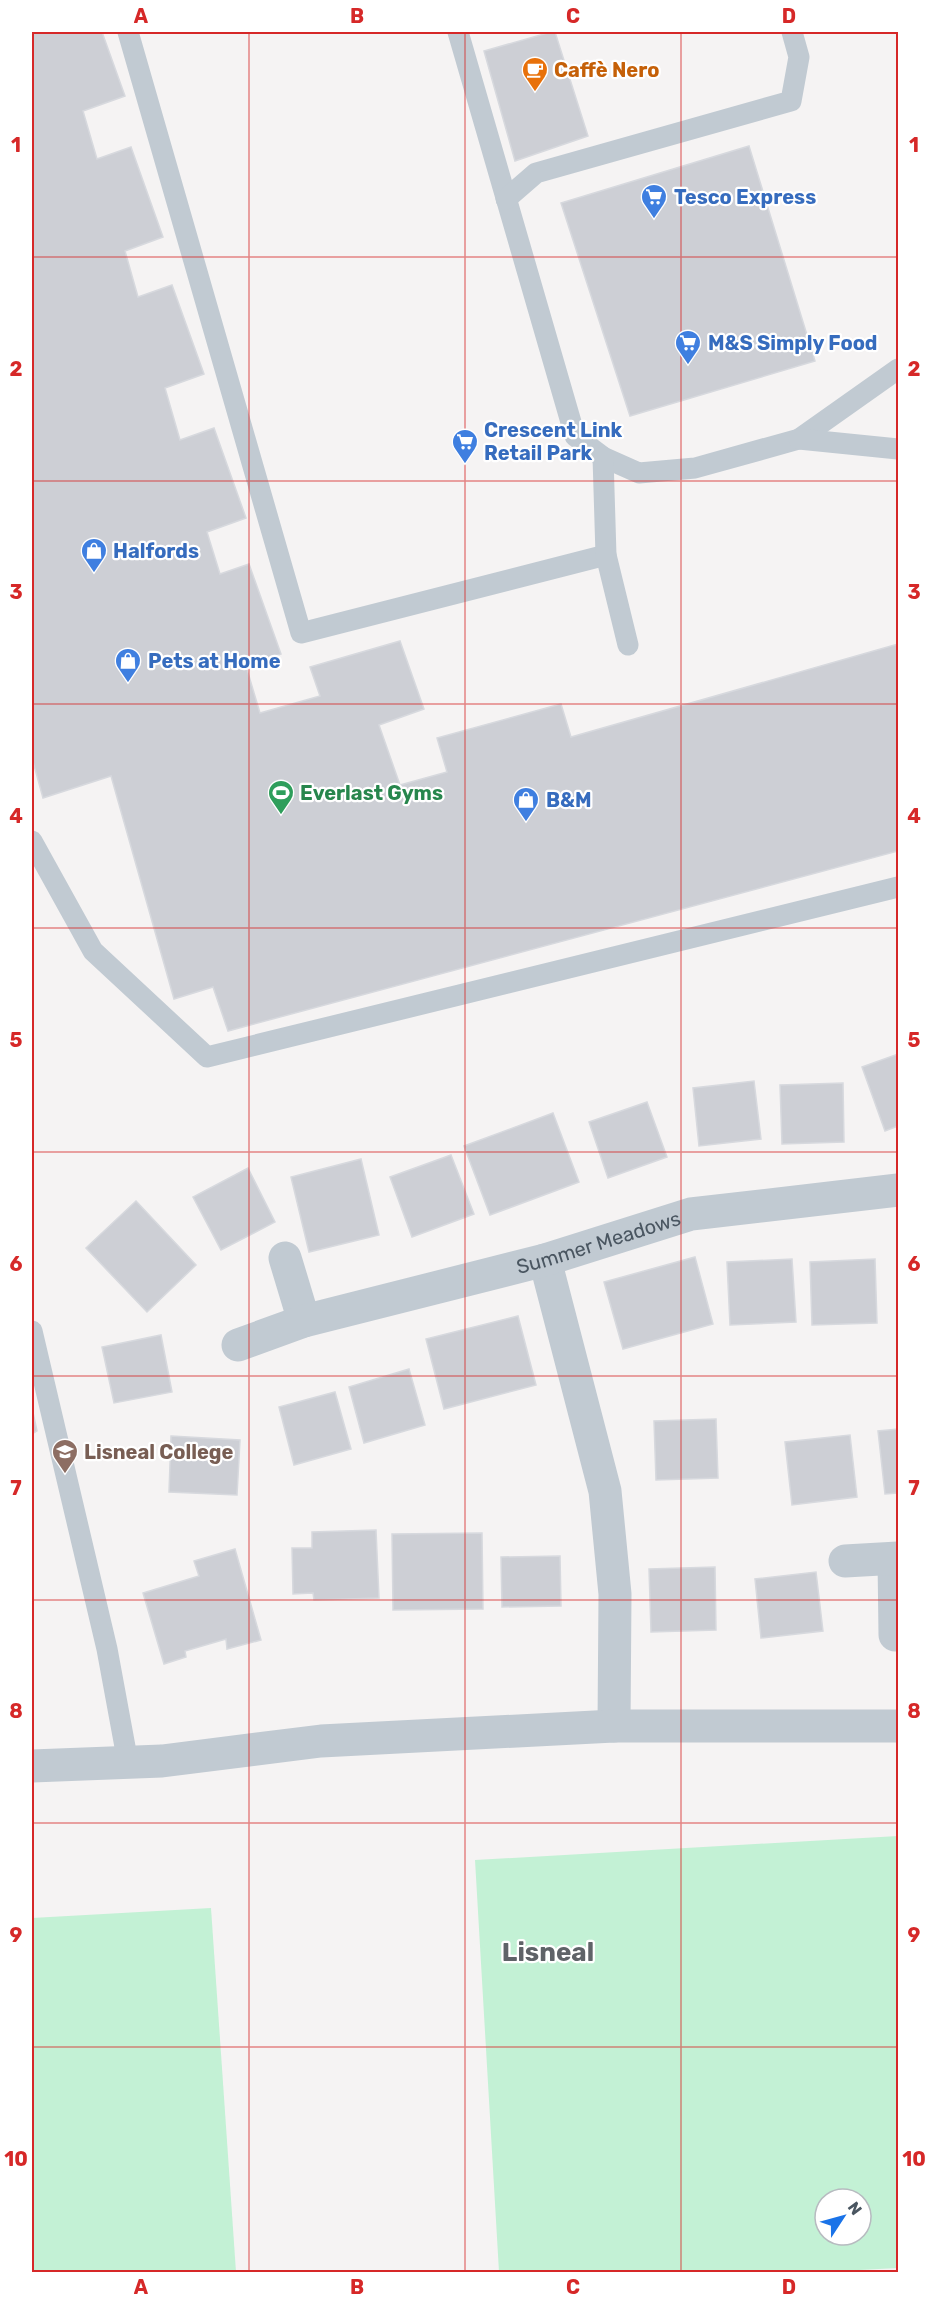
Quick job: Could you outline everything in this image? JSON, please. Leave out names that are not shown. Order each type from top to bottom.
[{"type":"street","name":"Summer Meadows","points":[[238,1345],[304,1321],[545,1260],[691,1214],[898,1190]]},
{"type":"street","points":[[285,1258],[304,1321]]},
{"type":"street","points":[[545,1260],[605,1491],[615,1594],[614,1726]]},
{"type":"street","points":[[845,1562],[896,1558],[895,1635]]},
{"type":"street","points":[[32,1766],[128,1763],[321,1741],[614,1726],[898,1726]]},
{"type":"lane","points":[[128,32],[301,633],[606,555]]},
{"type":"lane","points":[[458,32],[575,436],[603,457],[639,473],[695,468],[799,439],[898,369]]},
{"type":"lane","points":[[506,199],[536,173],[791,101],[799,57],[792,32]]},
{"type":"lane","points":[[799,439],[898,449]]},
{"type":"lane","points":[[603,457],[606,555],[627,645]]},
{"type":"lane","points":[[32,841],[93,951],[207,1057],[898,887]]},
{"type":"lane","points":[[32,1330],[106,1649],[128,1763]]},
{"type":"green space","points":[[898,1836],[898,2268],[821,2272],[499,2272],[475,1860]]},
{"type":"green space","points":[[211,1908],[236,2272],[32,2272],[32,1918]]},
{"type":"building","points":[[32,32],[102,32],[125,96],[83,111],[97,159],[131,147],[163,237],[125,251],[138,297],[172,285],[204,374],[165,388],[180,440],[214,428],[246,518],[207,532],[220,574],[249,564],[281,654],[246,666],[260,713],[320,696],[310,667],[400,641],[424,709],[379,725],[400,785],[447,772],[437,738],[561,704],[571,737],[898,644],[898,851],[228,1031],[213,987],[174,999],[111,776],[43,798],[32,758]]},
{"type":"building","name":"Caffè Nero","points":[[555,32],[588,136],[515,161],[484,51]]},
{"type":"building","points":[[749,146],[815,361],[630,416],[561,203]]},
{"type":"building","points":[[898,1054],[898,1126],[885,1131],[862,1067]]},
{"type":"building","points":[[754,1081],[761,1139],[699,1146],[693,1088]]},
{"type":"building","points":[[843,1083],[844,1142],[782,1144],[780,1085]]},
{"type":"building","points":[[647,1102],[667,1157],[608,1178],[589,1122]]},
{"type":"building","points":[[553,1113],[579,1182],[490,1215],[464,1146]]},
{"type":"building","points":[[451,1155],[474,1214],[412,1237],[390,1177]]},
{"type":"building","points":[[361,1159],[379,1235],[309,1252],[291,1177]]},
{"type":"building","points":[[248,1168],[275,1222],[221,1250],[193,1197]]},
{"type":"building","points":[[136,1201],[196,1265],[147,1312],[86,1248]]},
{"type":"building","points":[[695,1257],[713,1324],[623,1349],[604,1282]]},
{"type":"building","points":[[792,1259],[796,1322],[730,1325],[727,1262]]},
{"type":"building","points":[[875,1259],[877,1323],[812,1325],[810,1262]]},
{"type":"building","points":[[518,1316],[536,1385],[444,1409],[426,1339]]},
{"type":"building","points":[[161,1335],[172,1392],[114,1403],[102,1347]]},
{"type":"building","points":[[409,1369],[425,1425],[364,1443],[349,1387]]},
{"type":"building","points":[[335,1392],[351,1449],[294,1465],[279,1407]]},
{"type":"building","points":[[32,1408],[37,1431],[32,1434]]},
{"type":"building","points":[[716,1419],[718,1478],[656,1480],[654,1421]]},
{"type":"building","points":[[898,1429],[898,1493],[885,1494],[878,1431]]},
{"type":"building","points":[[850,1435],[857,1497],[792,1505],[785,1442]]},
{"type":"building","points":[[171,1436],[240,1440],[237,1495],[169,1492]]},
{"type":"building","points":[[376,1530],[379,1598],[314,1600],[313,1593],[293,1594],[292,1548],[312,1548],[312,1532]]},
{"type":"building","points":[[482,1533],[483,1609],[393,1610],[392,1534]]},
{"type":"building","points":[[235,1549],[261,1640],[227,1649],[226,1639],[185,1651],[186,1657],[164,1664],[143,1593],[199,1576],[194,1561]]},
{"type":"building","points":[[560,1556],[561,1606],[502,1607],[501,1557]]},
{"type":"building","points":[[715,1567],[716,1630],[651,1632],[649,1569]]},
{"type":"building","points":[[816,1572],[823,1631],[761,1638],[755,1579]]},
{"type":"place","name":"Caffè Nero","points":[[535,93]]},
{"type":"place","name":"Tesco Express","points":[[654,220]]},
{"type":"place","name":"M&S Simply Food","points":[[688,366]]},
{"type":"place","name":"Crescent Link Retail Park","points":[[465,465]]},
{"type":"place","name":"Halfords","points":[[94,574]]},
{"type":"place","name":"Pets at Home","points":[[128,684]]},
{"type":"place","name":"Everlast Gyms","points":[[281,816]]},
{"type":"place","name":"B&M","points":[[526,823]]},
{"type":"place","name":"Lisneal College","points":[[65,1475]]},
{"type":"district","name":"Lisneal","points":[[548,1952]]}]
